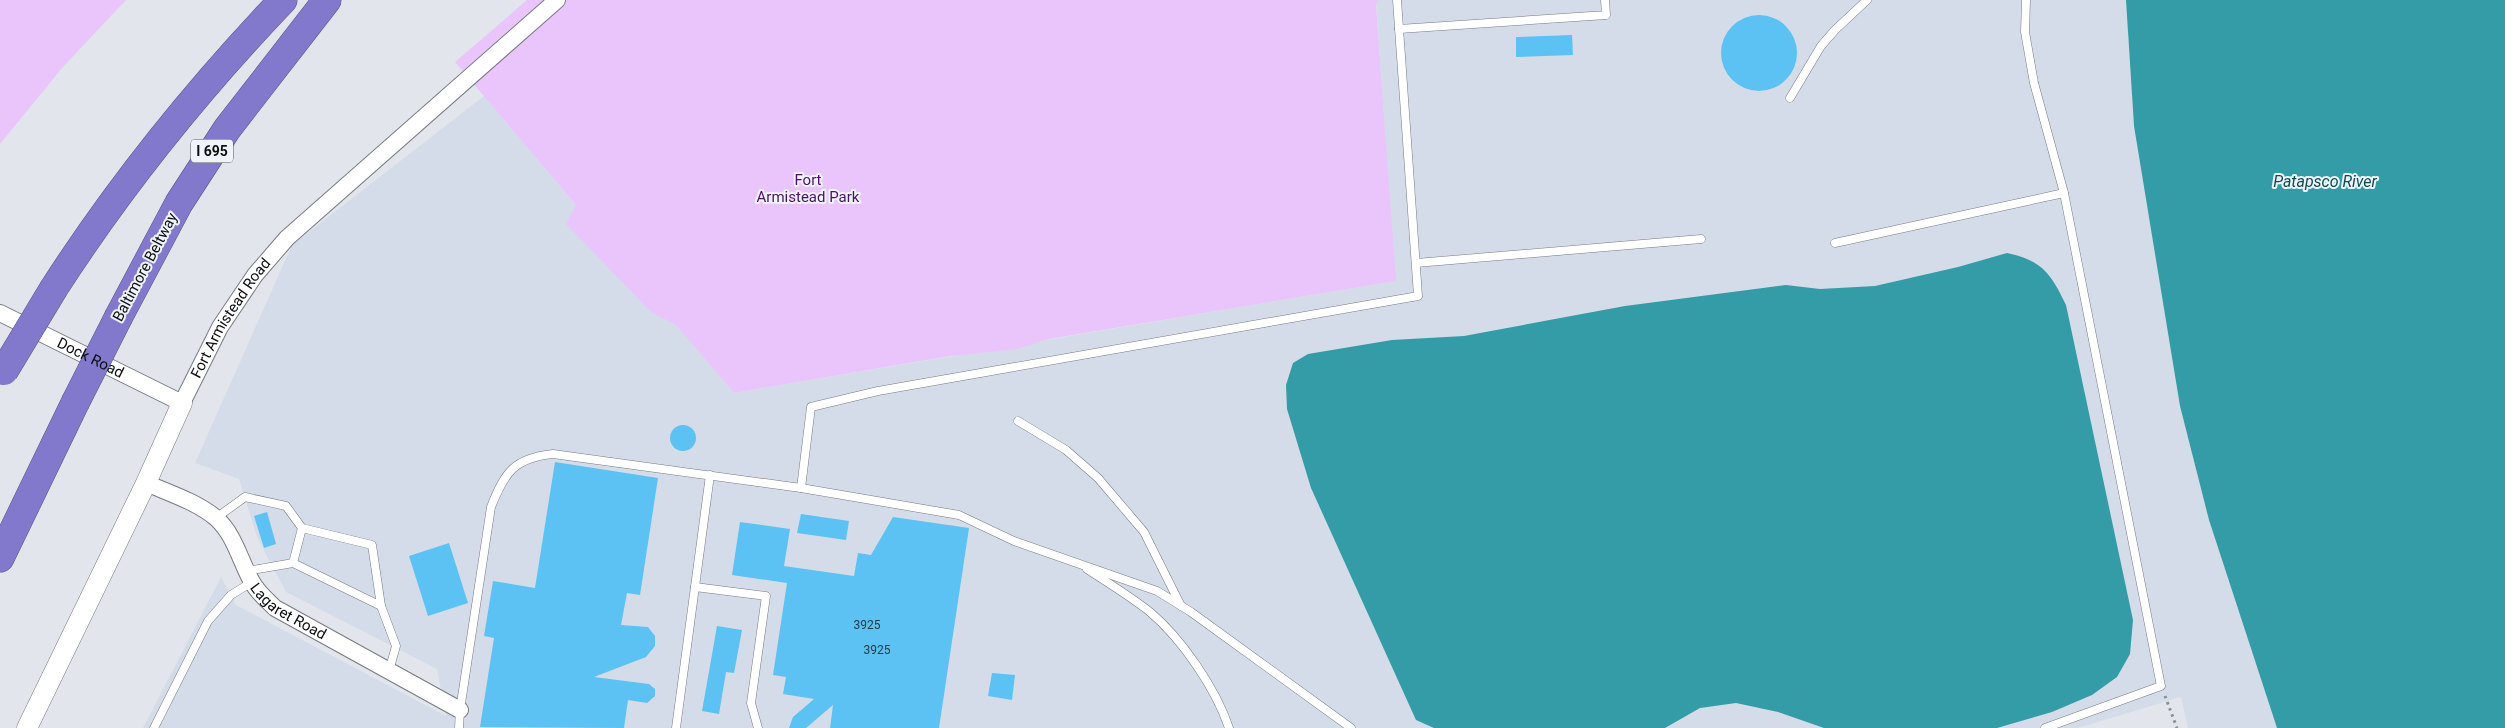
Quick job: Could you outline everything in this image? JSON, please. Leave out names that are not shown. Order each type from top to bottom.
[{"type":"highway","points":[[2,375],[91,230],[130,176],[198,94],[283,0]]},
{"type":"highway","name":"Baltimore Beltway","points":[[0,558],[74,403],[179,203],[226,129],[327,0]]},
{"type":"street","name":"Fort Armistead Road","points":[[27,728],[220,327],[255,275],[287,238],[557,0]]},
{"type":"street","name":"Dock Road","points":[[0,312],[182,403]]},
{"type":"street","name":"Lagaret Road","points":[[146,484],[198,506],[216,518],[233,541],[250,577],[262,596],[290,618],[460,710]]},
{"type":"lane","points":[[801,488],[811,407],[878,391],[1418,296],[1397,0]]},
{"type":"lane","points":[[1399,29],[1606,15],[1605,0]]},
{"type":"lane","points":[[1790,98],[1821,46],[1867,0]]},
{"type":"lane","points":[[2026,0],[2025,32],[2034,83],[2064,193],[2161,686],[2045,728]]},
{"type":"lane","points":[[1836,243],[2064,193]]},
{"type":"lane","points":[[1416,262],[1701,239]]},
{"type":"lane","points":[[1018,420],[1066,450],[1098,478],[1144,532],[1181,606]]},
{"type":"lane","points":[[459,728],[460,710],[491,507],[499,485],[509,471],[520,462],[534,456],[553,454],[801,488],[959,515],[1014,541],[1156,591],[1181,606],[1351,728]]},
{"type":"lane","points":[[676,728],[710,476]]},
{"type":"lane","points":[[216,518],[245,497],[286,506],[302,528],[372,545],[381,606],[396,646],[389,671]]},
{"type":"lane","points":[[293,563],[302,528]]},
{"type":"lane","points":[[1078,562],[1150,613],[1180,643],[1225,714],[1229,728]]},
{"type":"lane","points":[[154,728],[208,622],[231,595],[250,577],[293,563],[381,606]]},
{"type":"lane","points":[[695,587],[766,596],[751,703],[758,728]]},
{"type":"path","points":[[2161,686],[2177,728]]},
{"type":"shaded area","points":[[1376,0],[2126,0],[2134,126],[2180,406],[2209,520],[2277,728],[2188,728],[2181,697],[2078,728],[143,728],[221,577],[236,605],[446,716],[437,669],[286,592],[257,537],[239,479],[195,463],[292,245],[484,96],[734,393],[1395,281]]},
{"type":"green space","points":[[0,0],[126,0],[62,68],[0,144]]},
{"type":"green space","name":"Fort Armistead Park","points":[[527,0],[1378,0],[1376,5],[1396,281],[1049,339],[1018,349],[950,356],[734,393],[676,325],[651,312],[566,224],[576,205],[455,62]]},
{"type":"water","name":"Patapsco River","points":[[2126,0],[2505,0],[2505,728],[2277,728],[2209,520],[2180,406],[2134,126]]},
{"type":"water","points":[[2007,253],[2029,260],[2044,270],[2066,305],[2133,620],[2130,654],[2117,677],[2092,695],[2052,712],[1997,728],[1824,728],[1778,712],[1736,703],[1700,708],[1665,728],[1434,728],[1416,720],[1311,488],[1287,409],[1286,385],[1293,363],[1308,354],[1392,340],[1464,336],[1625,306],[1786,285],[1820,289],[1875,286],[1958,267]]},
{"type":"building","points":[[1759,15],[1773,18],[1786,26],[1794,39],[1797,53],[1794,67],[1786,80],[1773,88],[1759,91],[1745,88],[1732,80],[1724,67],[1721,53],[1724,39],[1732,26],[1745,18]]},
{"type":"building","points":[[1572,35],[1573,55],[1516,57],[1516,37]]},
{"type":"building","points":[[683,425],[692,429],[696,438],[692,447],[683,451],[674,447],[670,438],[674,429]]},
{"type":"building","points":[[555,462],[658,478],[640,595],[627,593],[621,625],[648,627],[655,636],[655,646],[646,657],[594,677],[649,684],[655,689],[655,696],[647,703],[628,700],[624,728],[480,727],[494,638],[484,636],[493,581],[535,588]]},
{"type":"building","points":[[267,512],[276,544],[264,548],[254,516]]},
{"type":"building","points":[[801,514],[849,521],[846,540],[797,533]]},
{"type":"building","points":[[893,517],[969,528],[939,728],[830,728],[833,705],[806,728],[789,728],[793,717],[814,699],[783,694],[786,677],[773,675],[787,583],[732,575],[740,522],[790,529],[784,566],[854,576],[858,553],[871,555]]},
{"type":"building","points":[[449,543],[468,603],[428,616],[409,556]]},
{"type":"building","points":[[717,626],[742,630],[734,673],[726,672],[719,714],[702,711]]},
{"type":"building","points":[[992,673],[1015,675],[1012,700],[988,696]]}]
